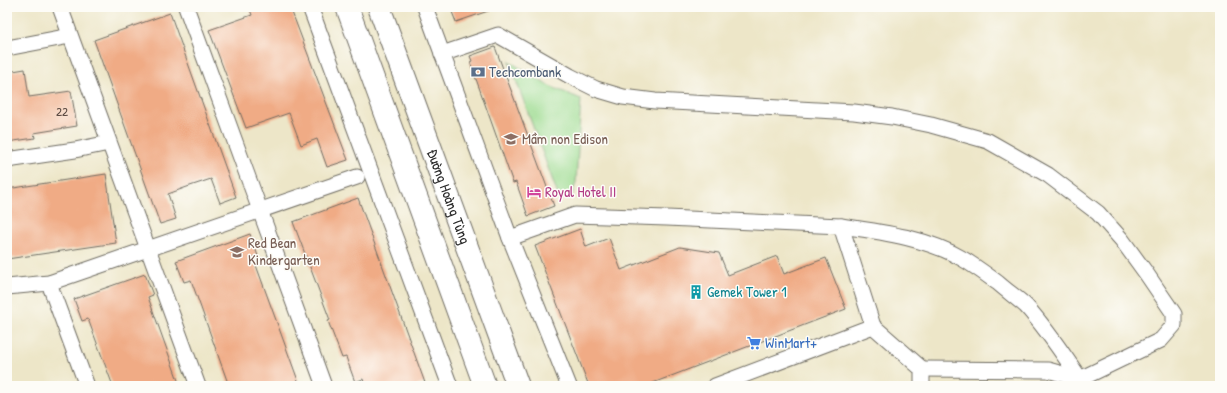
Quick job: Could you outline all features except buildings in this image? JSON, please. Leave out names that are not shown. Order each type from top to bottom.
[{"type":"main road","name":"Đường Hoàng Tùng","points":[[347,7],[484,386]]},
{"type":"main road","name":"Đường Hoàng Tùng","points":[[379,7],[518,386]]},
{"type":"street","points":[[60,7],[198,386]]},
{"type":"street","points":[[186,7],[324,386]]},
{"type":"street","points":[[310,7],[450,386]]},
{"type":"street","points":[[425,7],[510,238],[569,386]]},
{"type":"street","points":[[442,54],[498,35],[596,89],[623,97],[655,101],[854,112],[892,117],[931,125],[994,144],[1048,174],[1098,213],[1122,240],[1174,314],[1174,325],[1162,340],[1080,380],[1048,370],[922,369],[873,326],[841,226]]},
{"type":"street","points":[[7,48],[70,36]]},
{"type":"street","points":[[7,160],[76,150],[110,143]]},
{"type":"street","points":[[7,287],[49,283],[357,177]]},
{"type":"street","points":[[510,238],[575,215],[841,226],[869,230],[905,238],[936,247],[962,258],[983,272],[1025,305],[1044,328],[1080,380]]},
{"type":"street","points":[[49,283],[87,386]]},
{"type":"street","points":[[715,386],[873,326]]},
{"type":"street","points":[[922,369],[922,386]]},
{"type":"green space","points":[[509,61],[547,85],[581,99],[576,182],[570,199],[561,198],[558,195]]},
{"type":"place","name":"Techcombank","points":[[478,72]]},
{"type":"place","name":"Mầm non Edison","points":[[511,139]]},
{"type":"place","name":"Royal Hotel II","points":[[534,192]]},
{"type":"place","name":"Red Bean Kindergarten","points":[[237,252]]},
{"type":"place","name":"Gemek Tower 1","points":[[696,292]]},
{"type":"place","name":"WinMart+","points":[[754,343]]}]
